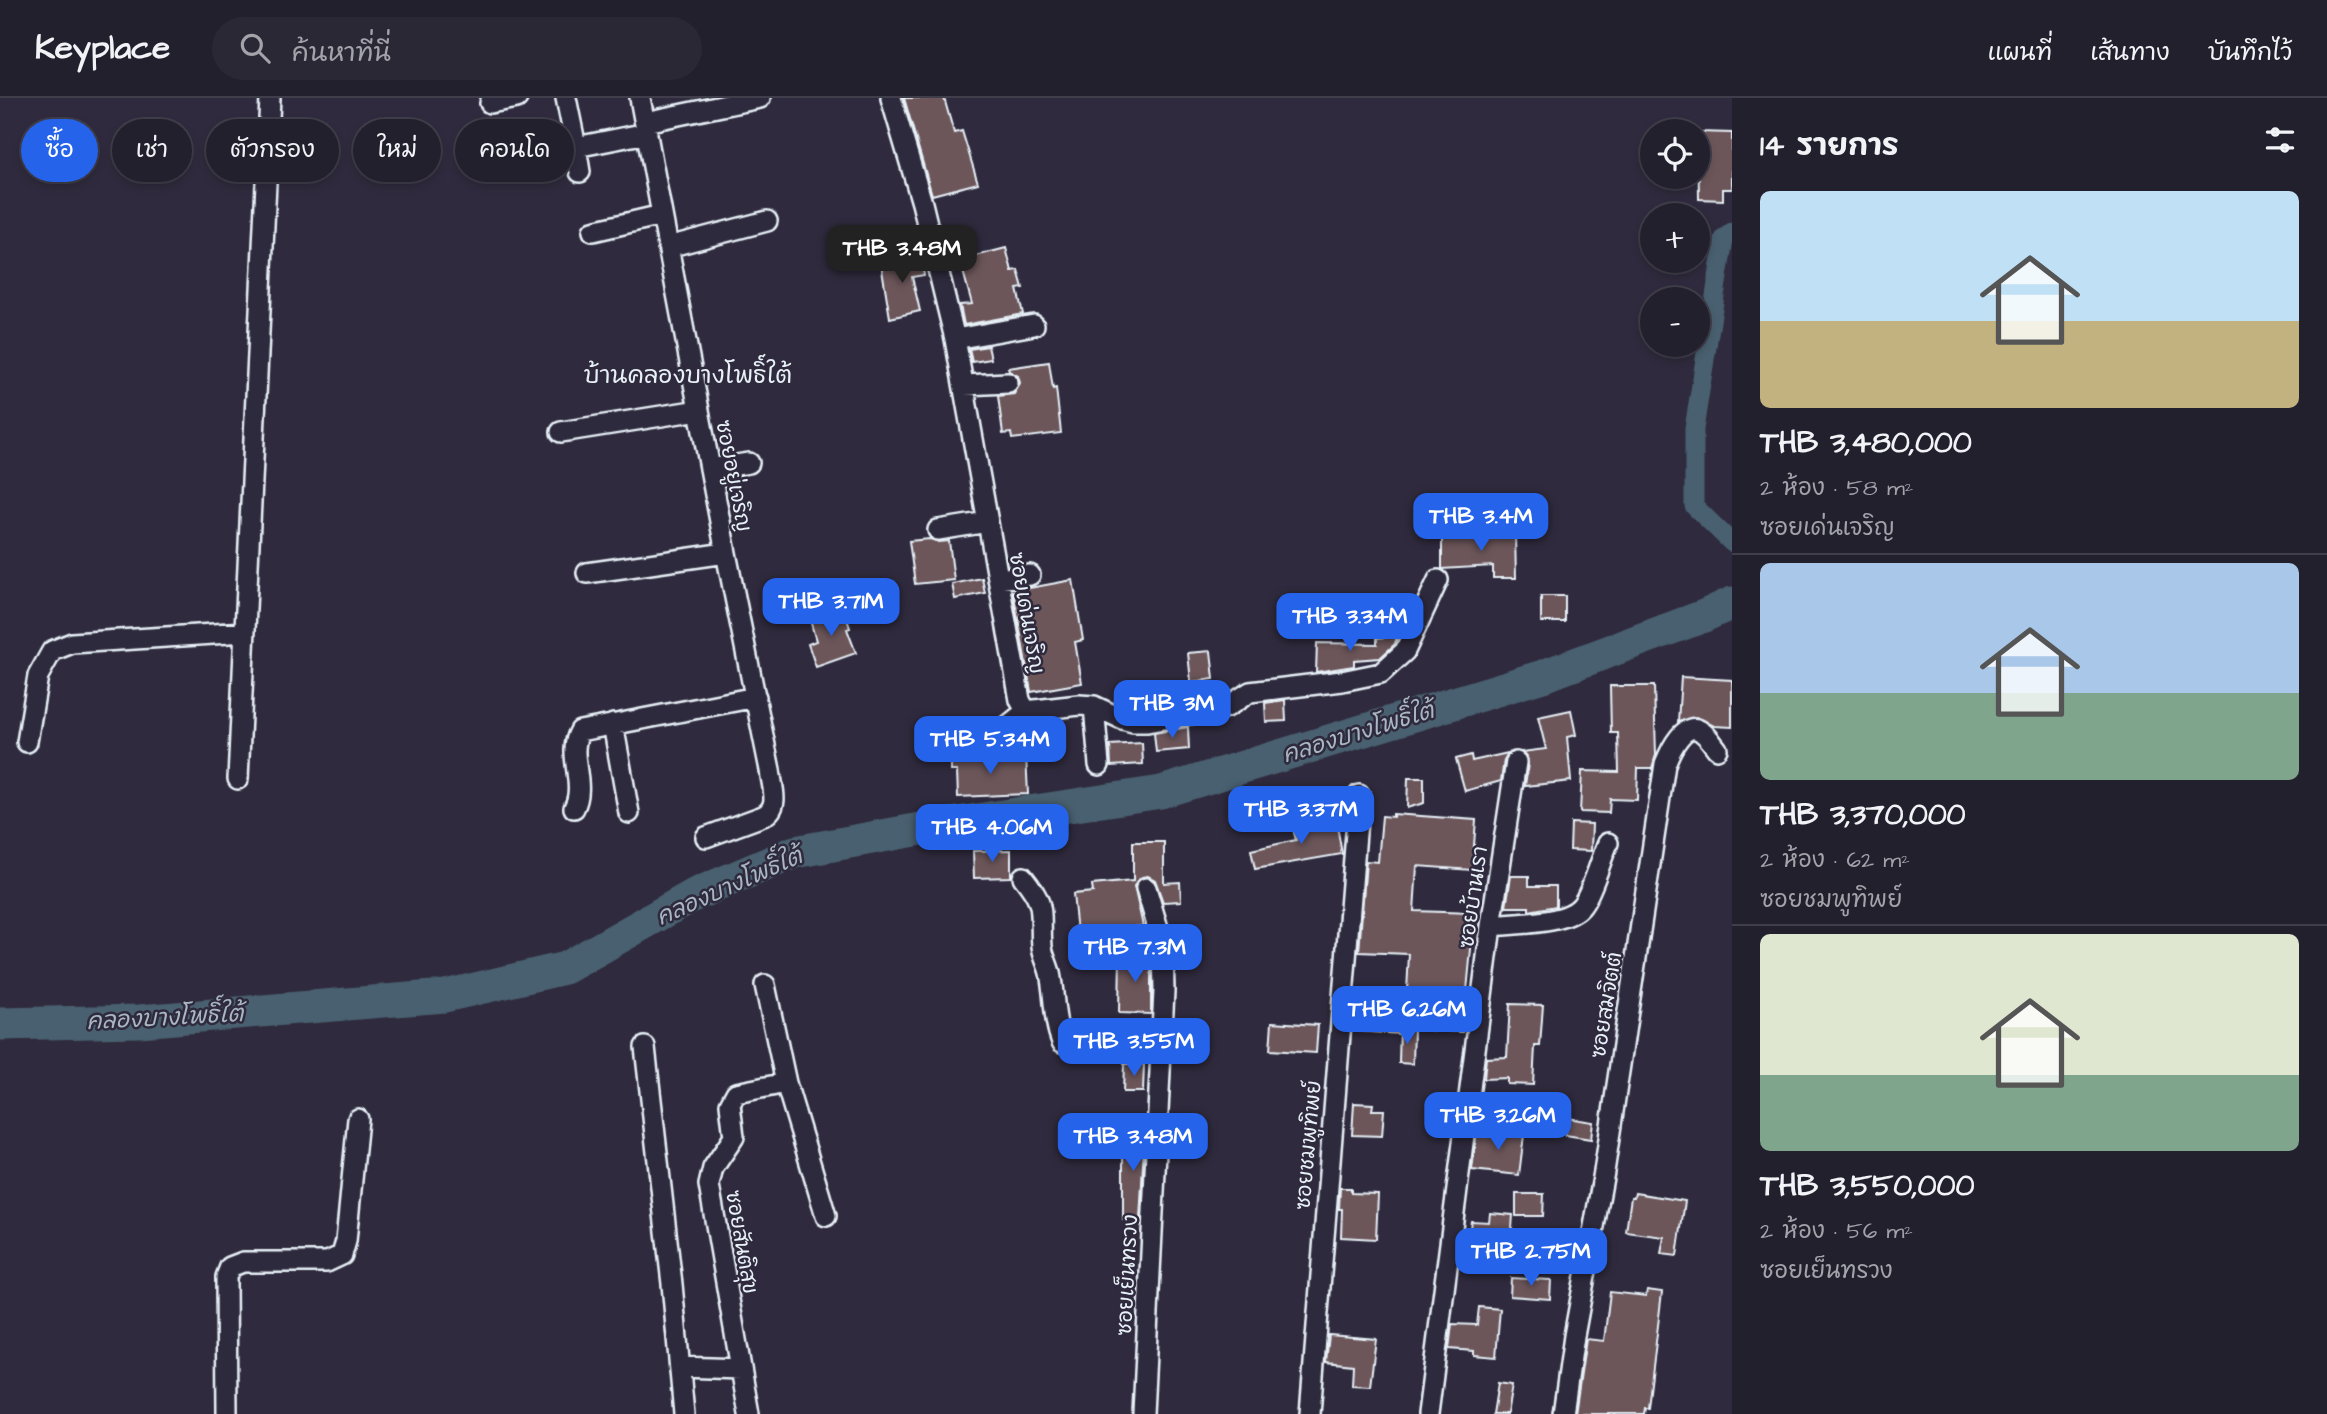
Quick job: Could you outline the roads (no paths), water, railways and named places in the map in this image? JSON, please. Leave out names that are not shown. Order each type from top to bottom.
[{"type":"street","points":[[238,779],[270,98]]},
{"type":"street","points":[[490,103],[517,98]]},
{"type":"street","points":[[566,98],[580,172]]},
{"type":"street","name":"ซอยอยู่เจริญ","points":[[639,98],[775,805],[772,812],[706,837]]},
{"type":"street","points":[[576,147],[760,98]]},
{"type":"street","name":"ซอยเด่นเจริญ","points":[[891,98],[922,203],[954,339],[1020,700],[1026,711]]},
{"type":"street","points":[[593,231],[662,215]]},
{"type":"street","points":[[668,247],[767,221]]},
{"type":"street","points":[[954,339],[1034,325]]},
{"type":"street","points":[[964,385],[1008,383]]},
{"type":"street","points":[[561,432],[699,410]]},
{"type":"street","points":[[710,469],[749,463]]},
{"type":"street","points":[[938,530],[988,522]]},
{"type":"street","points":[[587,573],[726,553]]},
{"type":"street","points":[[998,579],[1030,575]]},
{"type":"street","points":[[994,752],[994,737],[1026,711],[1094,706],[1122,719],[1147,722],[1227,707],[1251,692],[1342,681],[1381,673],[1405,651],[1438,580]]},
{"type":"street","points":[[27,742],[38,676],[52,651],[72,643],[245,632]]},
{"type":"street","points":[[574,808],[580,790],[575,738],[580,731],[756,696]]},
{"type":"street","points":[[1094,706],[1099,765]]},
{"type":"street","points":[[613,724],[629,813]]},
{"type":"street","name":"ซอยสมจิตต์","points":[[1563,1414],[1574,1336],[1604,1172],[1665,764],[1671,749],[1686,730],[1693,728],[1701,731],[1717,749]]},
{"type":"street","name":"ซอยบ้านเรา","points":[[1428,1414],[1516,762]]},
{"type":"street","name":"ซอยชมพูทิพย์","points":[[1310,1414],[1359,795]]},
{"type":"street","points":[[1492,926],[1559,919],[1572,913],[1582,905],[1608,843]]},
{"type":"street","points":[[1023,877],[1038,896],[1042,912],[1042,952],[1050,975],[1062,1042],[1074,1045],[1161,1043]]},
{"type":"street","name":"ซอยเย็นทรวง","points":[[1143,1414],[1161,1043],[1163,945],[1146,888]]},
{"type":"street","points":[[765,985],[786,1083],[826,1216]]},
{"type":"street","points":[[645,1047],[684,1414]]},
{"type":"street","name":"ซอยสันติสุข","points":[[749,1414],[709,1185],[713,1168],[734,1137],[730,1104],[736,1093],[786,1083]]},
{"type":"street","points":[[227,1414],[226,1278],[230,1267],[243,1262],[327,1262],[342,1255],[346,1241],[358,1119]]},
{"type":"street","points":[[680,1367],[741,1369]]},
{"type":"waterway","points":[[1732,232],[1724,239],[1694,429],[1694,506],[1732,543]]},
{"type":"waterway","name":"คลองบางโพธิ์ใต้","points":[[0,1024],[139,1021],[445,996],[565,968],[694,895],[795,852],[937,826],[1161,792],[1543,676],[1732,603]]},
{"type":"district","name":"บ้านคลองบางโพธิ์ใต้","points":[[688,375]]}]
